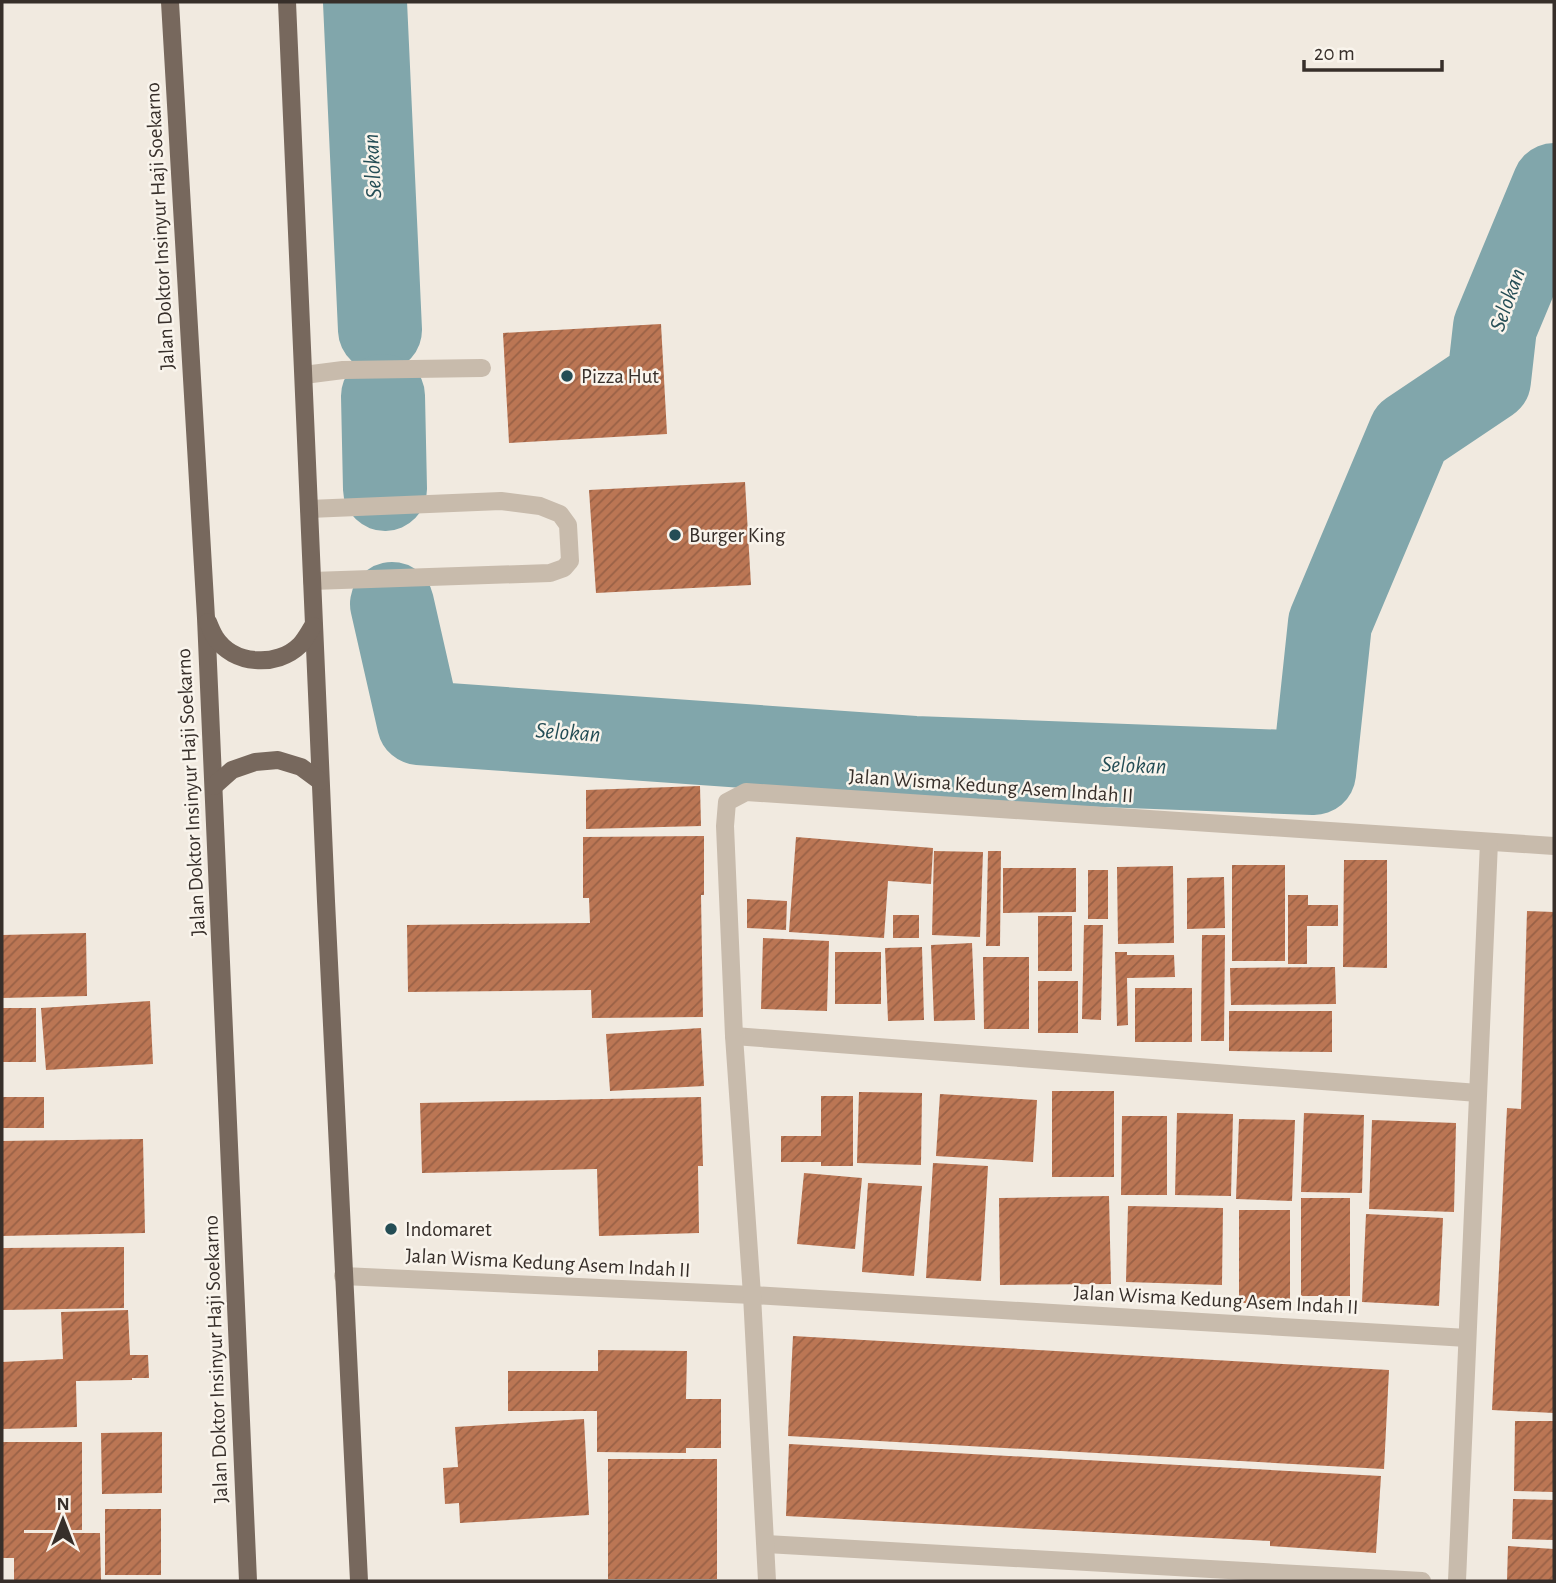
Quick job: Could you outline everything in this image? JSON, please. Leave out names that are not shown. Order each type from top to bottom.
[{"type":"main road","name":"Jalan Doktor Insinyur Haji Soekarno","points":[[170,2],[206,618],[248,1581]]},
{"type":"main road","points":[[287,2],[320,781],[359,1581]]},
{"type":"main road","points":[[206,618],[216,639],[234,654],[257,661],[280,657],[300,645],[313,626]]},
{"type":"main road","points":[[214,786],[232,770],[254,762],[278,760],[301,767],[320,781]]},
{"type":"street","points":[[304,375],[343,370],[482,368]]},
{"type":"street","points":[[309,509],[501,501],[540,506],[560,514],[568,525],[570,561],[564,568],[550,573],[312,582]]},
{"type":"street","name":"Jalan Wisma Kedung Asem Indah II","points":[[768,1581],[734,1036],[725,826],[727,802],[746,792],[1554,846]]},
{"type":"street","points":[[1457,1581],[1489,842]]},
{"type":"street","points":[[734,1036],[1478,1094]]},
{"type":"street","name":"Jalan Wisma Kedung Asem Indah II","points":[[343,1276],[752,1295],[1467,1338]]},
{"type":"street","points":[[766,1544],[1422,1581]]},
{"type":"building","points":[[661,324],[667,434],[509,443],[503,333]]},
{"type":"building","points":[[745,482],[751,585],[596,593],[589,490]]},
{"type":"building","points":[[700,786],[701,826],[586,829],[586,790]]},
{"type":"building","points":[[704,836],[704,895],[701,895],[703,1017],[592,1018],[591,990],[408,992],[407,925],[590,923],[589,898],[583,898],[583,837]]},
{"type":"building","points":[[796,837],[933,848],[931,884],[888,881],[884,938],[789,932]]},
{"type":"building","points":[[934,851],[983,852],[980,937],[932,935]]},
{"type":"building","points":[[988,851],[1001,851],[1000,946],[986,946]]},
{"type":"building","points":[[1344,860],[1387,860],[1387,968],[1343,967]]},
{"type":"building","points":[[1232,865],[1285,865],[1285,961],[1232,961]]},
{"type":"building","points":[[1173,866],[1174,943],[1118,944],[1117,867]]},
{"type":"building","points":[[1003,868],[1076,868],[1076,912],[1003,913]]},
{"type":"building","points":[[1088,870],[1108,870],[1108,919],[1088,919]]},
{"type":"building","points":[[1224,877],[1225,928],[1187,929],[1187,878]]},
{"type":"building","points":[[1288,895],[1308,895],[1308,905],[1338,905],[1338,926],[1307,926],[1307,964],[1288,964]]},
{"type":"building","points":[[747,899],[787,901],[786,930],[747,928]]},
{"type":"building","points":[[1527,911],[1554,912],[1554,1413],[1492,1410],[1507,1108],[1521,1109]]},
{"type":"building","points":[[893,915],[919,915],[919,938],[893,938]]},
{"type":"building","points":[[1038,916],[1072,916],[1072,971],[1038,971]]},
{"type":"building","points":[[1084,925],[1103,925],[1101,1020],[1082,1019]]},
{"type":"building","points":[[86,933],[87,996],[2,998],[2,935]]},
{"type":"building","points":[[1202,935],[1225,935],[1224,1041],[1201,1041]]},
{"type":"building","points":[[763,938],[829,941],[827,1011],[761,1009]]},
{"type":"building","points":[[972,943],[975,1020],[934,1021],[931,945]]},
{"type":"building","points":[[922,947],[924,1020],[888,1021],[885,948]]},
{"type":"building","points":[[835,952],[881,952],[881,1004],[835,1004]]},
{"type":"building","points":[[1115,952],[1127,952],[1127,955],[1174,955],[1175,977],[1127,978],[1128,1025],[1117,1026]]},
{"type":"building","points":[[983,957],[1029,957],[1029,1029],[984,1029]]},
{"type":"building","points":[[1335,967],[1336,1004],[1231,1005],[1230,968]]},
{"type":"building","points":[[1038,981],[1078,981],[1078,1033],[1038,1033]]},
{"type":"building","points":[[1135,988],[1192,988],[1192,1042],[1135,1042]]},
{"type":"building","points":[[150,1001],[153,1064],[46,1070],[41,1008]]},
{"type":"building","points":[[2,1008],[36,1008],[36,1062],[2,1062]]},
{"type":"building","points":[[1229,1011],[1332,1011],[1332,1052],[1229,1051]]},
{"type":"building","points":[[701,1028],[704,1086],[610,1091],[606,1034]]},
{"type":"building","points":[[1052,1091],[1114,1091],[1114,1177],[1052,1177]]},
{"type":"building","points":[[859,1092],[922,1093],[921,1165],[857,1163]]},
{"type":"building","points":[[940,1094],[1037,1100],[1033,1162],[936,1156]]},
{"type":"building","points":[[821,1096],[853,1096],[853,1166],[821,1166],[821,1162],[781,1162],[781,1136],[821,1136]]},
{"type":"building","points":[[2,1097],[44,1097],[44,1128],[2,1128]]},
{"type":"building","points":[[701,1097],[703,1166],[698,1166],[699,1233],[599,1236],[597,1169],[422,1173],[420,1103]]},
{"type":"building","points":[[1177,1113],[1233,1114],[1231,1196],[1175,1195]]},
{"type":"building","points":[[1304,1113],[1364,1115],[1362,1193],[1301,1192]]},
{"type":"building","points":[[1122,1116],[1167,1116],[1167,1195],[1121,1195]]},
{"type":"building","points":[[1239,1119],[1295,1120],[1292,1201],[1236,1199]]},
{"type":"building","points":[[1372,1120],[1456,1123],[1454,1212],[1369,1209]]},
{"type":"building","points":[[143,1139],[145,1233],[2,1236],[2,1141]]},
{"type":"building","points":[[933,1163],[988,1166],[981,1281],[926,1278]]},
{"type":"building","points":[[804,1173],[862,1178],[855,1249],[797,1244]]},
{"type":"building","points":[[868,1183],[922,1186],[914,1276],[862,1272]]},
{"type":"building","points":[[1109,1196],[1111,1284],[1000,1285],[999,1198]]},
{"type":"building","points":[[1301,1198],[1350,1198],[1350,1296],[1301,1296]]},
{"type":"building","points":[[1128,1206],[1223,1208],[1222,1285],[1126,1282]]},
{"type":"building","points":[[1239,1210],[1290,1210],[1290,1303],[1239,1303]]},
{"type":"building","points":[[1366,1214],[1443,1218],[1439,1306],[1362,1302]]},
{"type":"building","points":[[124,1247],[124,1308],[2,1310],[2,1248]]},
{"type":"building","points":[[128,1310],[130,1355],[148,1355],[149,1378],[76,1381],[77,1427],[2,1429],[2,1362],[63,1359],[61,1312]]},
{"type":"building","points":[[793,1336],[1389,1370],[1384,1469],[788,1436]]},
{"type":"building","points":[[598,1350],[687,1351],[686,1399],[721,1399],[721,1448],[686,1448],[686,1453],[597,1452],[597,1411],[508,1411],[508,1371],[598,1371]]},
{"type":"building","points":[[584,1419],[589,1515],[460,1523],[459,1503],[445,1504],[443,1468],[458,1467],[455,1427]]},
{"type":"building","points":[[1515,1421],[1554,1421],[1554,1492],[1514,1491]]},
{"type":"building","points":[[162,1432],[162,1493],[102,1494],[101,1433]]},
{"type":"building","points":[[2,1442],[82,1442],[82,1530],[24,1530],[24,1533],[100,1533],[101,1581],[14,1581],[14,1558],[2,1558]]},
{"type":"building","points":[[789,1444],[1381,1476],[1376,1553],[1270,1546],[1270,1541],[786,1516]]},
{"type":"building","points":[[608,1459],[717,1459],[717,1579],[608,1579]]},
{"type":"building","points":[[1513,1499],[1554,1500],[1554,1540],[1512,1539]]},
{"type":"building","points":[[105,1509],[161,1509],[161,1575],[105,1575]]},
{"type":"building","points":[[1508,1546],[1554,1549],[1554,1581],[1507,1581]]},
{"type":"waterway","name":"Selokan","points":[[365,2],[380,330]]},
{"type":"waterway","name":"Selokan","points":[[392,604],[419,723],[914,758],[1314,773],[1330,623],[1410,433],[1489,380],[1495,327],[1554,185]]},
{"type":"waterway","name":"Selokan","points":[[383,396],[385,489]]},
{"type":"place","name":"Pizza Hut","points":[[567,376]]},
{"type":"place","name":"Burger King","points":[[675,535]]},
{"type":"place","name":"Indomaret","points":[[391,1229]]}]
